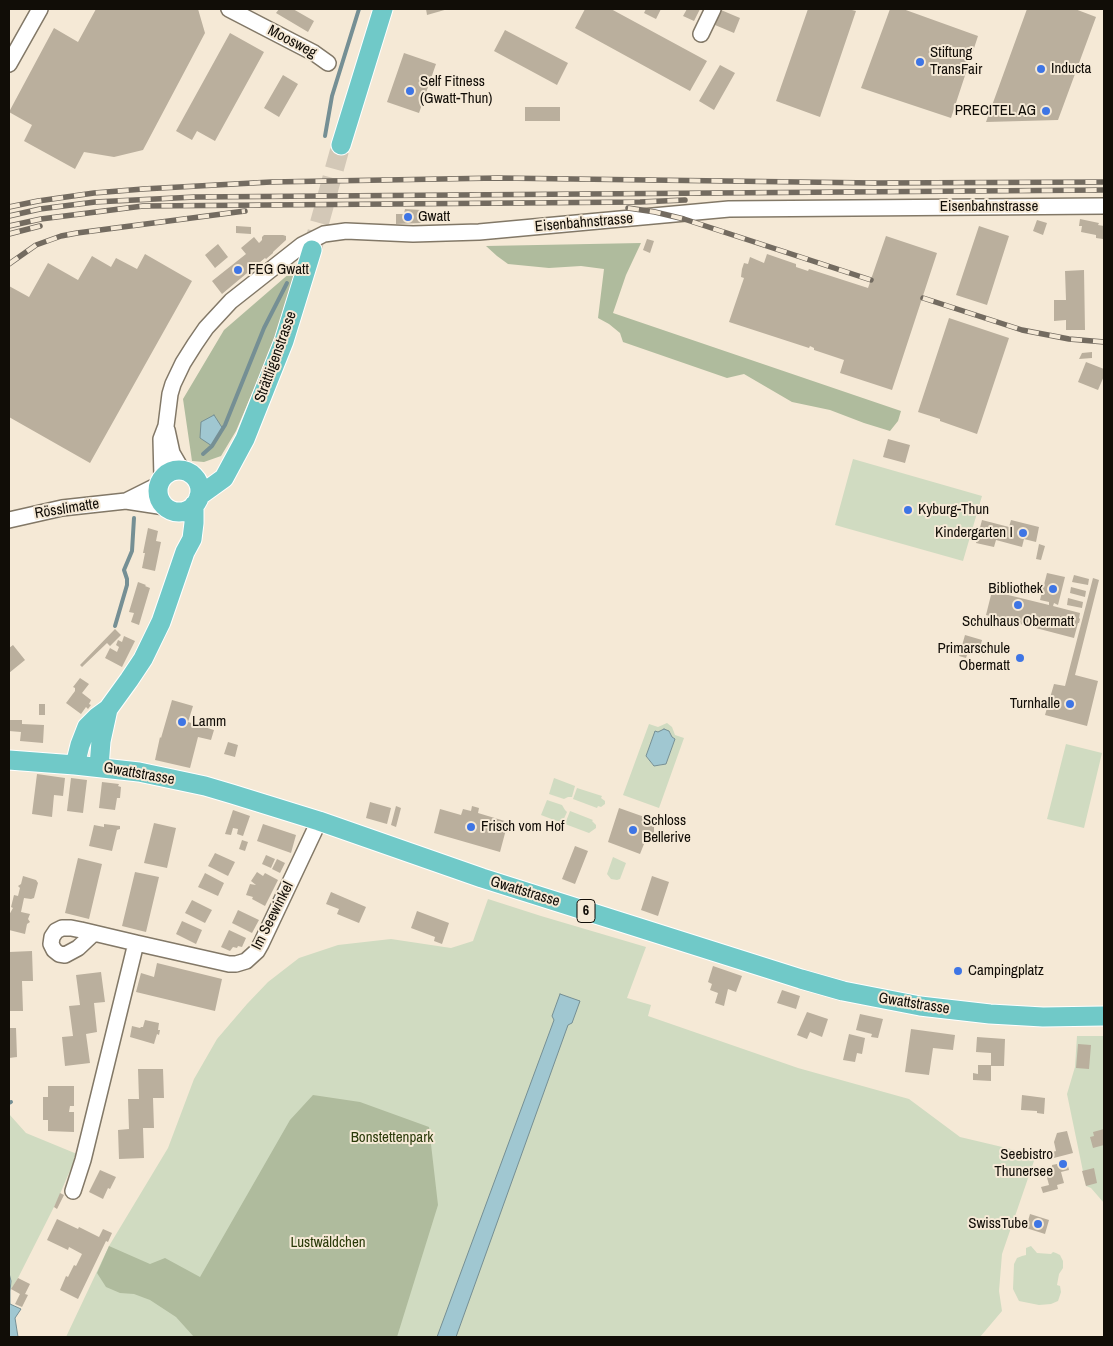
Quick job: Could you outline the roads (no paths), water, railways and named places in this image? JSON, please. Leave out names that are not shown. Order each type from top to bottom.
[{"type":"main road","points":[[341,145],[383,9]]},
{"type":"main road","name":"Strättligenstrasse","points":[[196,500],[224,478],[245,440],[277,359],[298,299],[312,250]]},
{"type":"main road","points":[[185,552],[183,530],[180,522],[158,497],[160,482],[165,475],[174,470],[188,473],[209,472],[233,462]]},
{"type":"main road","points":[[75,765],[87,727],[108,709],[143,660],[162,622],[185,552],[192,539],[196,500],[200,491],[198,482],[188,473]]},
{"type":"main road","points":[[169,509],[185,511],[196,500]]},
{"type":"main road","points":[[100,767],[101,741],[108,709]]},
{"type":"main road","name":"Gwattstrasse","points":[[9,760],[100,767],[205,786],[319,821],[482,878],[843,991],[920,1006],[990,1014],[1050,1017],[1104,1016]]},
{"type":"street","points":[[9,64],[40,9]]},
{"type":"street","name":"Moosweg","points":[[229,9],[328,62]]},
{"type":"street","points":[[701,34],[713,9]]},
{"type":"street","name":"Eisenbahnstrasse","points":[[160,482],[161,439],[166,426],[170,394],[183,363],[206,328],[232,301],[302,245],[324,234],[346,231],[413,234],[479,232],[729,209],[1104,206]]},
{"type":"street","name":"Eisenbahnstrasse","points":[[166,426],[172,452],[179,465],[188,473]]},
{"type":"street","name":"Rösslimatte","points":[[126,501],[160,482]]},
{"type":"street","name":"Rösslimatte","points":[[9,520],[62,508],[126,501],[169,509]]},
{"type":"street","name":"Im Seewinkel","points":[[94,933],[229,964],[236,964],[246,960],[257,951],[261,944],[319,821]]},
{"type":"street","points":[[73,1191],[83,1160],[136,943]]},
{"type":"water","points":[[214,415],[223,429],[212,446],[200,438],[201,422]]},
{"type":"water","points":[[664,729],[669,731],[675,739],[666,764],[654,766],[646,756],[655,731],[658,732]]},
{"type":"water","points":[[560,994],[580,1001],[572,1023],[568,1025],[456,1337],[437,1337],[554,1020],[552,1016]]},
{"type":"water","points":[[9,1273],[11,1281],[10,1304],[21,1309],[15,1318],[18,1337],[9,1337]]},
{"type":"waterway","points":[[325,136],[332,96],[359,9]]},
{"type":"waterway","points":[[203,454],[212,446],[225,425],[264,328],[287,283]]},
{"type":"waterway","points":[[115,626],[127,585],[124,570],[132,551],[134,518]]},
{"type":"tunnel","points":[[312,250],[341,145]]},
{"type":"railway","points":[[9,207],[94,193],[271,182],[498,178],[876,183],[1104,182]]},
{"type":"railway","points":[[9,216],[40,209],[95,202],[195,197],[1104,190]]},
{"type":"railway","points":[[9,226],[41,219],[143,206],[640,202],[685,200]]},
{"type":"railway","points":[[628,208],[684,219],[871,280]]},
{"type":"railway","points":[[9,264],[36,245],[61,236],[245,211]]},
{"type":"railway","points":[[9,234],[40,226]]},
{"type":"railway","points":[[923,298],[1022,330],[1069,339],[1104,342]]},
{"type":"place","name":"Stiftung TransFair","points":[[920,62]]},
{"type":"place","name":"Inducta","points":[[1041,69]]},
{"type":"place","name":"Self Fitness (Gwatt-Thun)","points":[[410,91]]},
{"type":"place","name":"PRECITEL AG","points":[[1046,111]]},
{"type":"place","name":"Gwatt","points":[[408,217]]},
{"type":"place","name":"FEG Gwatt","points":[[238,270]]},
{"type":"place","name":"Kyburg-Thun","points":[[908,510]]},
{"type":"place","name":"Kindergarten I","points":[[1023,533]]},
{"type":"place","name":"Bibliothek","points":[[1053,589]]},
{"type":"place","name":"Schulhaus Obermatt","points":[[1018,605]]},
{"type":"place","name":"Primarschule Obermatt","points":[[1020,658]]},
{"type":"place","name":"Turnhalle","points":[[1070,704]]},
{"type":"place","name":"Lamm","points":[[182,722]]},
{"type":"place","name":"Frisch vom Hof","points":[[471,827]]},
{"type":"place","name":"Schloss Bellerive","points":[[633,830]]},
{"type":"place","name":"Campingplatz","points":[[958,971]]},
{"type":"place","name":"Seebistro Thunersee","points":[[1063,1164]]},
{"type":"place","name":"SwissTube","points":[[1038,1224]]},
{"type":"park label","name":"Bonstettenpark","points":[[392,1138]]},
{"type":"park label","name":"Lustwäldchen","points":[[328,1243]]}]
